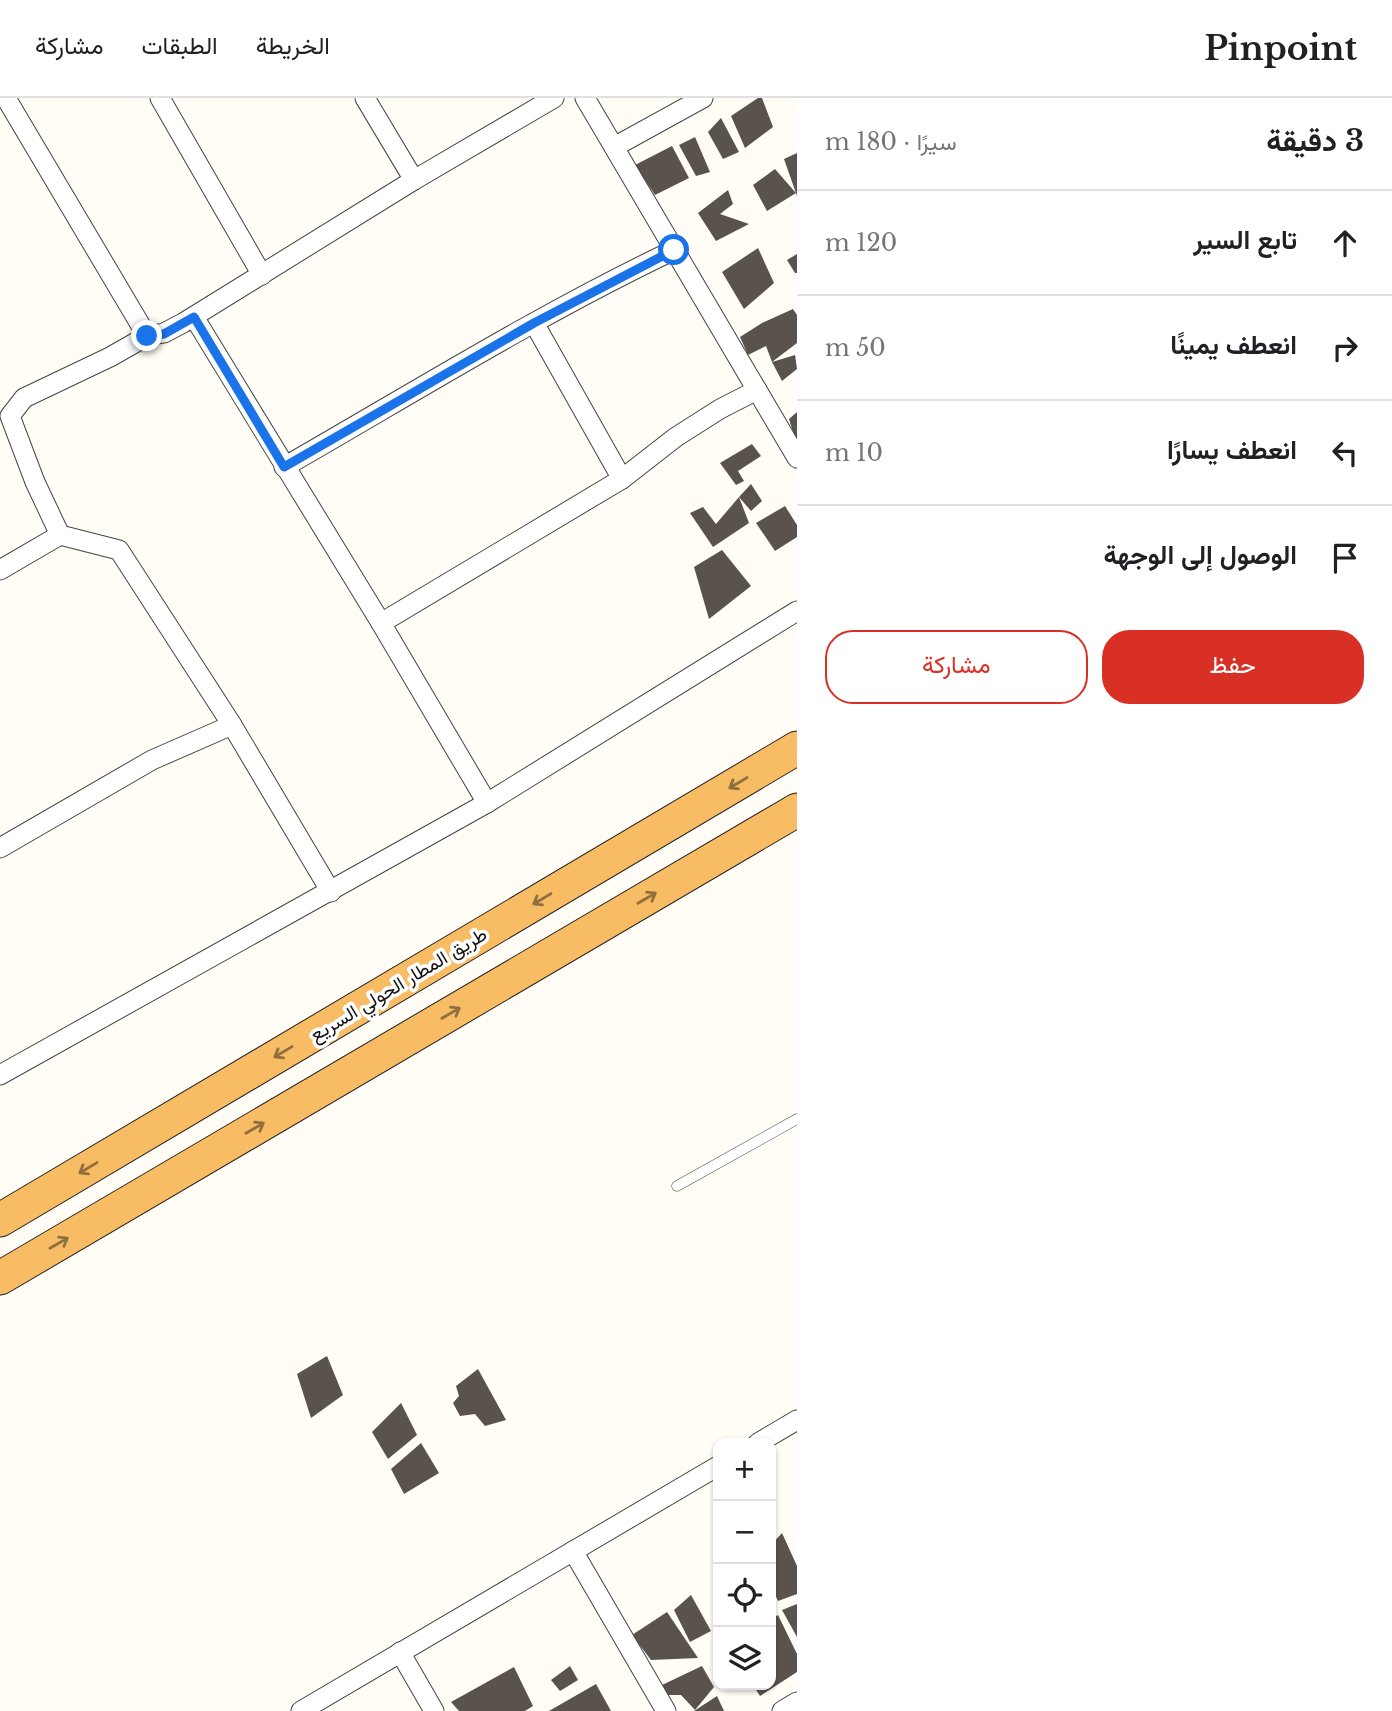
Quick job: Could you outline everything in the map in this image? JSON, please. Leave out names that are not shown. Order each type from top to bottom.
[{"type":"highway","name":"طريق المطار الحولي السريع","points":[[0,1220],[797,748]]},
{"type":"highway","points":[[0,1278],[797,810]]},
{"type":"street","points":[[6,98],[147,336]]},
{"type":"street","points":[[160,98],[262,275]]},
{"type":"street","points":[[366,98],[414,180]]},
{"type":"street","points":[[60,535],[35,482],[10,416],[24,398],[147,336],[164,334],[414,180],[554,98]]},
{"type":"street","points":[[585,98],[797,458]]},
{"type":"street","points":[[614,147],[703,98]]},
{"type":"street","points":[[284,467],[534,323],[674,250]]},
{"type":"street","points":[[194,317],[381,623],[487,803]]},
{"type":"street","points":[[534,323],[622,479]]},
{"type":"street","points":[[381,623],[622,479],[676,437],[757,390]]},
{"type":"street","points":[[0,570],[60,535],[119,550],[232,724],[331,892]]},
{"type":"street","points":[[0,1075],[487,803],[797,611]]},
{"type":"street","points":[[0,848],[152,760],[232,724]]},
{"type":"street","points":[[766,1438],[797,1420]]},
{"type":"street","points":[[301,1711],[713,1469]]},
{"type":"street","points":[[573,1551],[666,1711]]},
{"type":"street","points":[[400,1652],[434,1711]]},
{"type":"street","points":[[782,1711],[797,1702]]},
{"type":"lane","points":[[677,1186],[797,1119]]},
{"type":"building","points":[[762,98],[773,127],[745,148],[731,116]]},
{"type":"building","points":[[721,118],[739,152],[723,159],[708,132]]},
{"type":"building","points":[[695,137],[710,172],[696,176],[679,145]]},
{"type":"building","points":[[672,146],[689,178],[655,195],[635,165]]},
{"type":"building","points":[[797,153],[797,196],[784,159]]},
{"type":"building","points":[[775,169],[796,193],[767,211],[753,185]]},
{"type":"building","points":[[728,190],[733,204],[720,214],[749,224],[716,241],[698,213]]},
{"type":"building","points":[[758,248],[774,283],[744,309],[722,272]]},
{"type":"building","points":[[797,254],[797,273],[795,273],[787,260]]},
{"type":"building","points":[[793,309],[797,315],[797,343],[772,362],[766,346],[748,355],[740,337],[762,323]]},
{"type":"building","points":[[795,355],[797,369],[782,381],[772,362]]},
{"type":"building","points":[[797,412],[797,442],[796,442],[789,419]]},
{"type":"building","points":[[752,444],[761,456],[738,471],[744,481],[736,485],[720,463]]},
{"type":"building","points":[[751,484],[762,501],[751,511],[739,497]]},
{"type":"building","points":[[739,497],[749,523],[713,547],[690,513],[703,507],[716,524]]},
{"type":"building","points":[[785,506],[797,525],[797,537],[775,551],[756,523]]},
{"type":"building","points":[[722,550],[751,586],[709,619],[694,567]]},
{"type":"building","points":[[327,1356],[343,1395],[311,1418],[297,1374]]},
{"type":"building","points":[[478,1369],[506,1420],[485,1426],[475,1414],[460,1416],[453,1403],[459,1396],[456,1386]]},
{"type":"building","points":[[401,1403],[417,1435],[388,1459],[372,1432]]},
{"type":"building","points":[[421,1443],[439,1473],[404,1494],[391,1469]]},
{"type":"building","points":[[782,1533],[797,1566],[797,1594],[778,1601],[776,1596],[776,1540]]},
{"type":"building","points":[[691,1595],[711,1631],[690,1642],[674,1610]]},
{"type":"building","points":[[797,1604],[797,1637],[782,1610]]},
{"type":"building","points":[[667,1612],[698,1658],[651,1660],[632,1635]]},
{"type":"building","points":[[778,1615],[797,1654],[797,1672],[776,1686],[776,1627]]},
{"type":"building","points":[[570,1666],[578,1680],[560,1691],[551,1680]]},
{"type":"building","points":[[702,1666],[713,1688],[695,1710],[681,1695],[667,1695],[662,1685]]},
{"type":"building","points":[[514,1667],[533,1706],[525,1711],[459,1711],[451,1702]]},
{"type":"building","points":[[596,1684],[611,1711],[549,1711]]},
{"type":"building","points":[[756,1690],[769,1690],[760,1696]]},
{"type":"building","points":[[717,1696],[724,1711],[694,1711]]},
{"type":"route","points":[[147,336],[164,334],[194,317],[284,467],[534,323],[674,250]]}]
